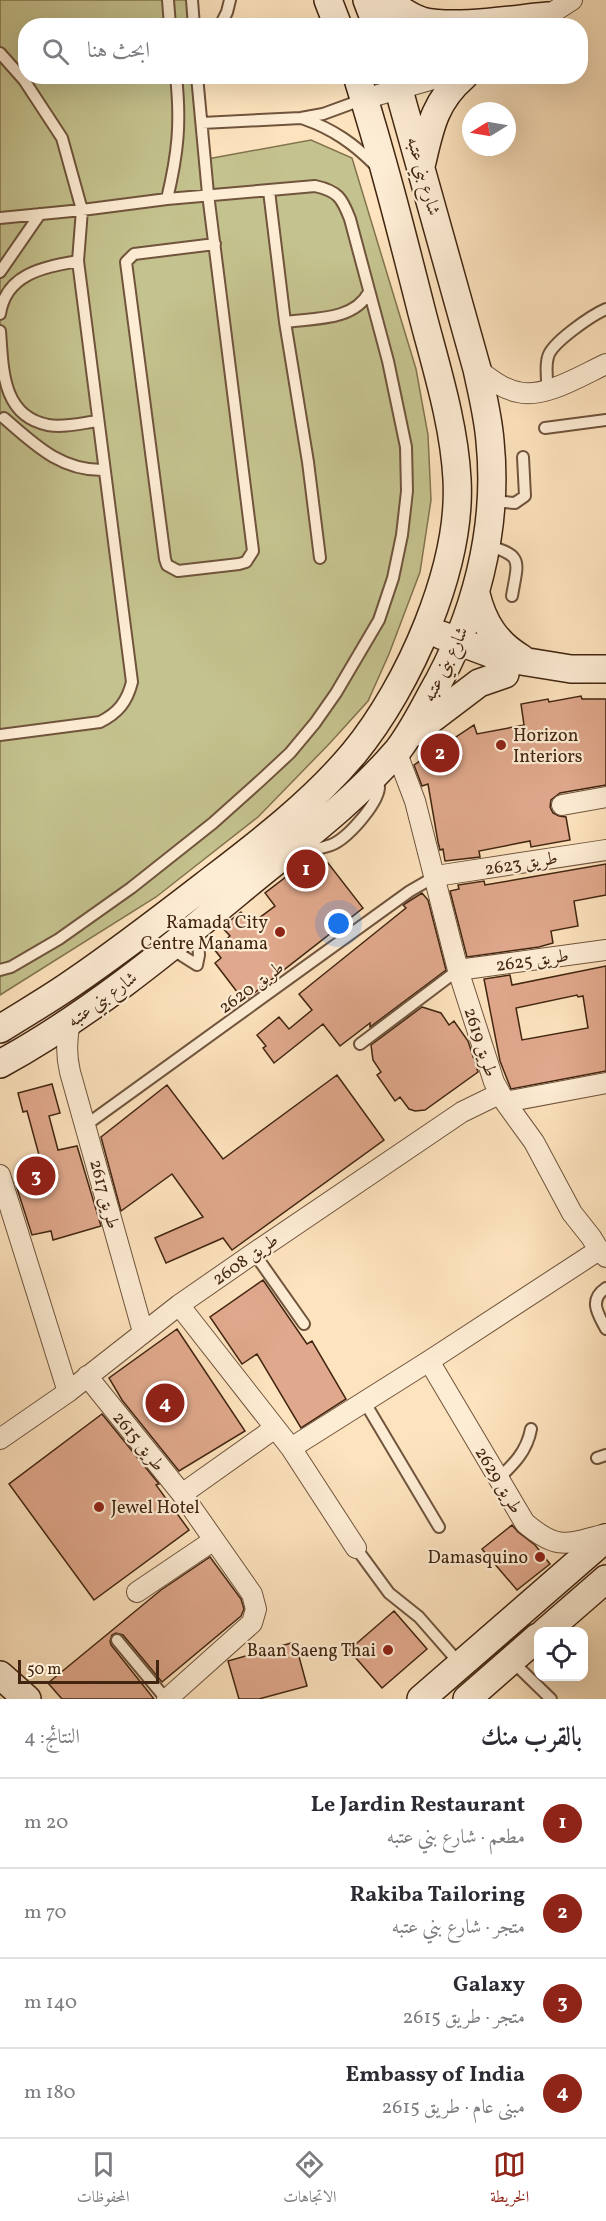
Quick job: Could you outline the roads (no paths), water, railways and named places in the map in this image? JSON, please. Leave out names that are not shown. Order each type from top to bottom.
[{"type":"main road","points":[[328,0],[335,18]]},
{"type":"main road","points":[[367,0],[373,18]]},
{"type":"main road","points":[[386,0],[417,18]]},
{"type":"main road","name":"شارع بني عتبه","points":[[0,1064],[70,1023],[165,953],[336,814],[402,744],[455,649],[476,594],[486,545],[491,501],[491,444],[488,416],[477,369],[397,84]]},
{"type":"main road","points":[[421,166],[435,111],[455,84]]},
{"type":"main road","name":"شارع بني عتبه","points":[[0,1029],[72,984],[151,927],[254,847],[322,788],[356,751],[393,695],[415,656],[425,632],[440,591],[453,539],[458,478],[448,414],[361,88]]},
{"type":"main road","points":[[476,594],[480,609],[492,634],[503,645],[530,663]]},
{"type":"main road","points":[[425,632],[440,634],[455,649],[505,674],[528,676],[571,669]]},
{"type":"main road","points":[[455,649],[571,669],[606,669]]},
{"type":"main road","points":[[402,744],[445,711],[464,693],[479,683],[505,674]]},
{"type":"main road","points":[[421,1699],[606,1538]]},
{"type":"main road","points":[[551,1627],[606,1579]]},
{"type":"main road","points":[[468,1699],[534,1641]]},
{"type":"main road","points":[[0,1675],[27,1699]]},
{"type":"street","points":[[545,18],[572,0]]},
{"type":"street","points":[[361,88],[397,84]]},
{"type":"street","points":[[477,369],[493,381],[518,393],[533,393],[548,390],[606,364]]},
{"type":"street","name":"طريق 2619","points":[[402,744],[458,970],[494,1082],[502,1098],[530,1135],[572,1213],[602,1254]]},
{"type":"street","points":[[376,773],[402,785],[415,801]]},
{"type":"street","points":[[562,804],[606,797]]},
{"type":"street","name":"طريق 2623","points":[[436,876],[606,850]]},
{"type":"street","name":"طريق 2625","points":[[458,970],[606,950]]},
{"type":"street","name":"طريق 2617","points":[[70,1023],[67,1038],[68,1064],[143,1332]]},
{"type":"street","points":[[34,1046],[68,1064]]},
{"type":"street","name":"طريق 2608","points":[[0,1439],[68,1392],[179,1305],[462,1112],[502,1098],[606,1083]]},
{"type":"street","points":[[0,1175],[68,1392]]},
{"type":"street","points":[[291,1448],[602,1254]]},
{"type":"street","points":[[179,1305],[291,1448],[356,1548]]},
{"type":"street","name":"طريق 2629","points":[[429,1361],[525,1523],[542,1538],[559,1543],[576,1542],[606,1534]]},
{"type":"street","name":"طريق 2615","points":[[87,1376],[160,1479],[182,1494],[252,1594],[256,1609],[252,1623],[166,1699]]},
{"type":"street","points":[[182,1494],[275,1428]]},
{"type":"street","points":[[137,1592],[214,1540]]},
{"type":"lane","points":[[168,0],[169,18]]},
{"type":"lane","points":[[192,0],[193,18]]},
{"type":"lane","points":[[225,18],[230,0]]},
{"type":"lane","points":[[0,53],[18,73]]},
{"type":"lane","points":[[0,735],[100,722],[112,716],[122,706],[129,695],[132,682],[78,261],[82,210],[62,138],[27,84]]},
{"type":"lane","points":[[167,199],[180,124],[177,84]]},
{"type":"lane","points":[[198,84],[208,195],[215,244],[253,552],[251,558],[239,564],[178,571],[168,565],[165,559],[126,262],[134,254],[215,244]]},
{"type":"lane","points":[[202,123],[301,118],[323,114],[361,88]]},
{"type":"lane","points":[[301,118],[322,125],[360,149],[388,183]]},
{"type":"lane","points":[[0,218],[167,199],[315,186],[328,189],[339,196],[350,219],[391,371],[406,447],[407,491],[402,535],[393,578],[379,620],[336,693],[290,753],[213,823],[131,888],[59,939],[11,967],[0,970]]},
{"type":"lane","points":[[269,191],[285,322],[308,462],[320,558]]},
{"type":"lane","points":[[0,272],[40,214]]},
{"type":"lane","points":[[0,314],[9,290],[25,275],[44,267],[78,261]]},
{"type":"lane","points":[[285,322],[344,314],[355,310],[369,292]]},
{"type":"lane","points":[[548,390],[547,364],[550,351],[559,342],[606,309]]},
{"type":"lane","points":[[0,331],[4,380],[11,398],[23,412],[35,421],[49,426],[98,421]]},
{"type":"lane","points":[[4,418],[59,461],[75,468],[104,470]]},
{"type":"lane","points":[[545,428],[606,420]]},
{"type":"lane","points":[[491,501],[515,503],[525,496],[523,457]]},
{"type":"lane","points":[[486,545],[506,551],[514,557],[517,567],[512,596]]},
{"type":"lane","name":"طريق 2620","points":[[86,1125],[410,891],[436,876]]},
{"type":"lane","points":[[360,1044],[458,970]]},
{"type":"lane","points":[[254,1253],[304,1324]]},
{"type":"lane","points":[[606,1288],[598,1293],[595,1300],[598,1314],[606,1329]]},
{"type":"lane","points":[[364,1401],[439,1527]]},
{"type":"lane","points":[[498,1479],[520,1457],[531,1429]]},
{"type":"lane","points":[[356,1548],[389,1593],[423,1621],[461,1665]]},
{"type":"lane","points":[[117,1640],[166,1699]]},
{"type":"lane","points":[[512,1661],[551,1699]]},
{"type":"place","name":"Horizon Interiors","points":[[501,745]]},
{"type":"place","name":"Rakiba Tailoring","points":[[440,753]]},
{"type":"place","name":"Le Jardin Restaurant","points":[[306,869]]},
{"type":"place","name":"Ramada City Centre Manama","points":[[280,932]]},
{"type":"place","name":"Galaxy","points":[[36,1176]]},
{"type":"place","name":"Embassy of India","points":[[165,1403]]},
{"type":"place","name":"Jewel Hotel","points":[[99,1507]]},
{"type":"place","name":"Damasquino","points":[[540,1557]]},
{"type":"place","name":"Baan Saeng Thai","points":[[388,1650]]}]
